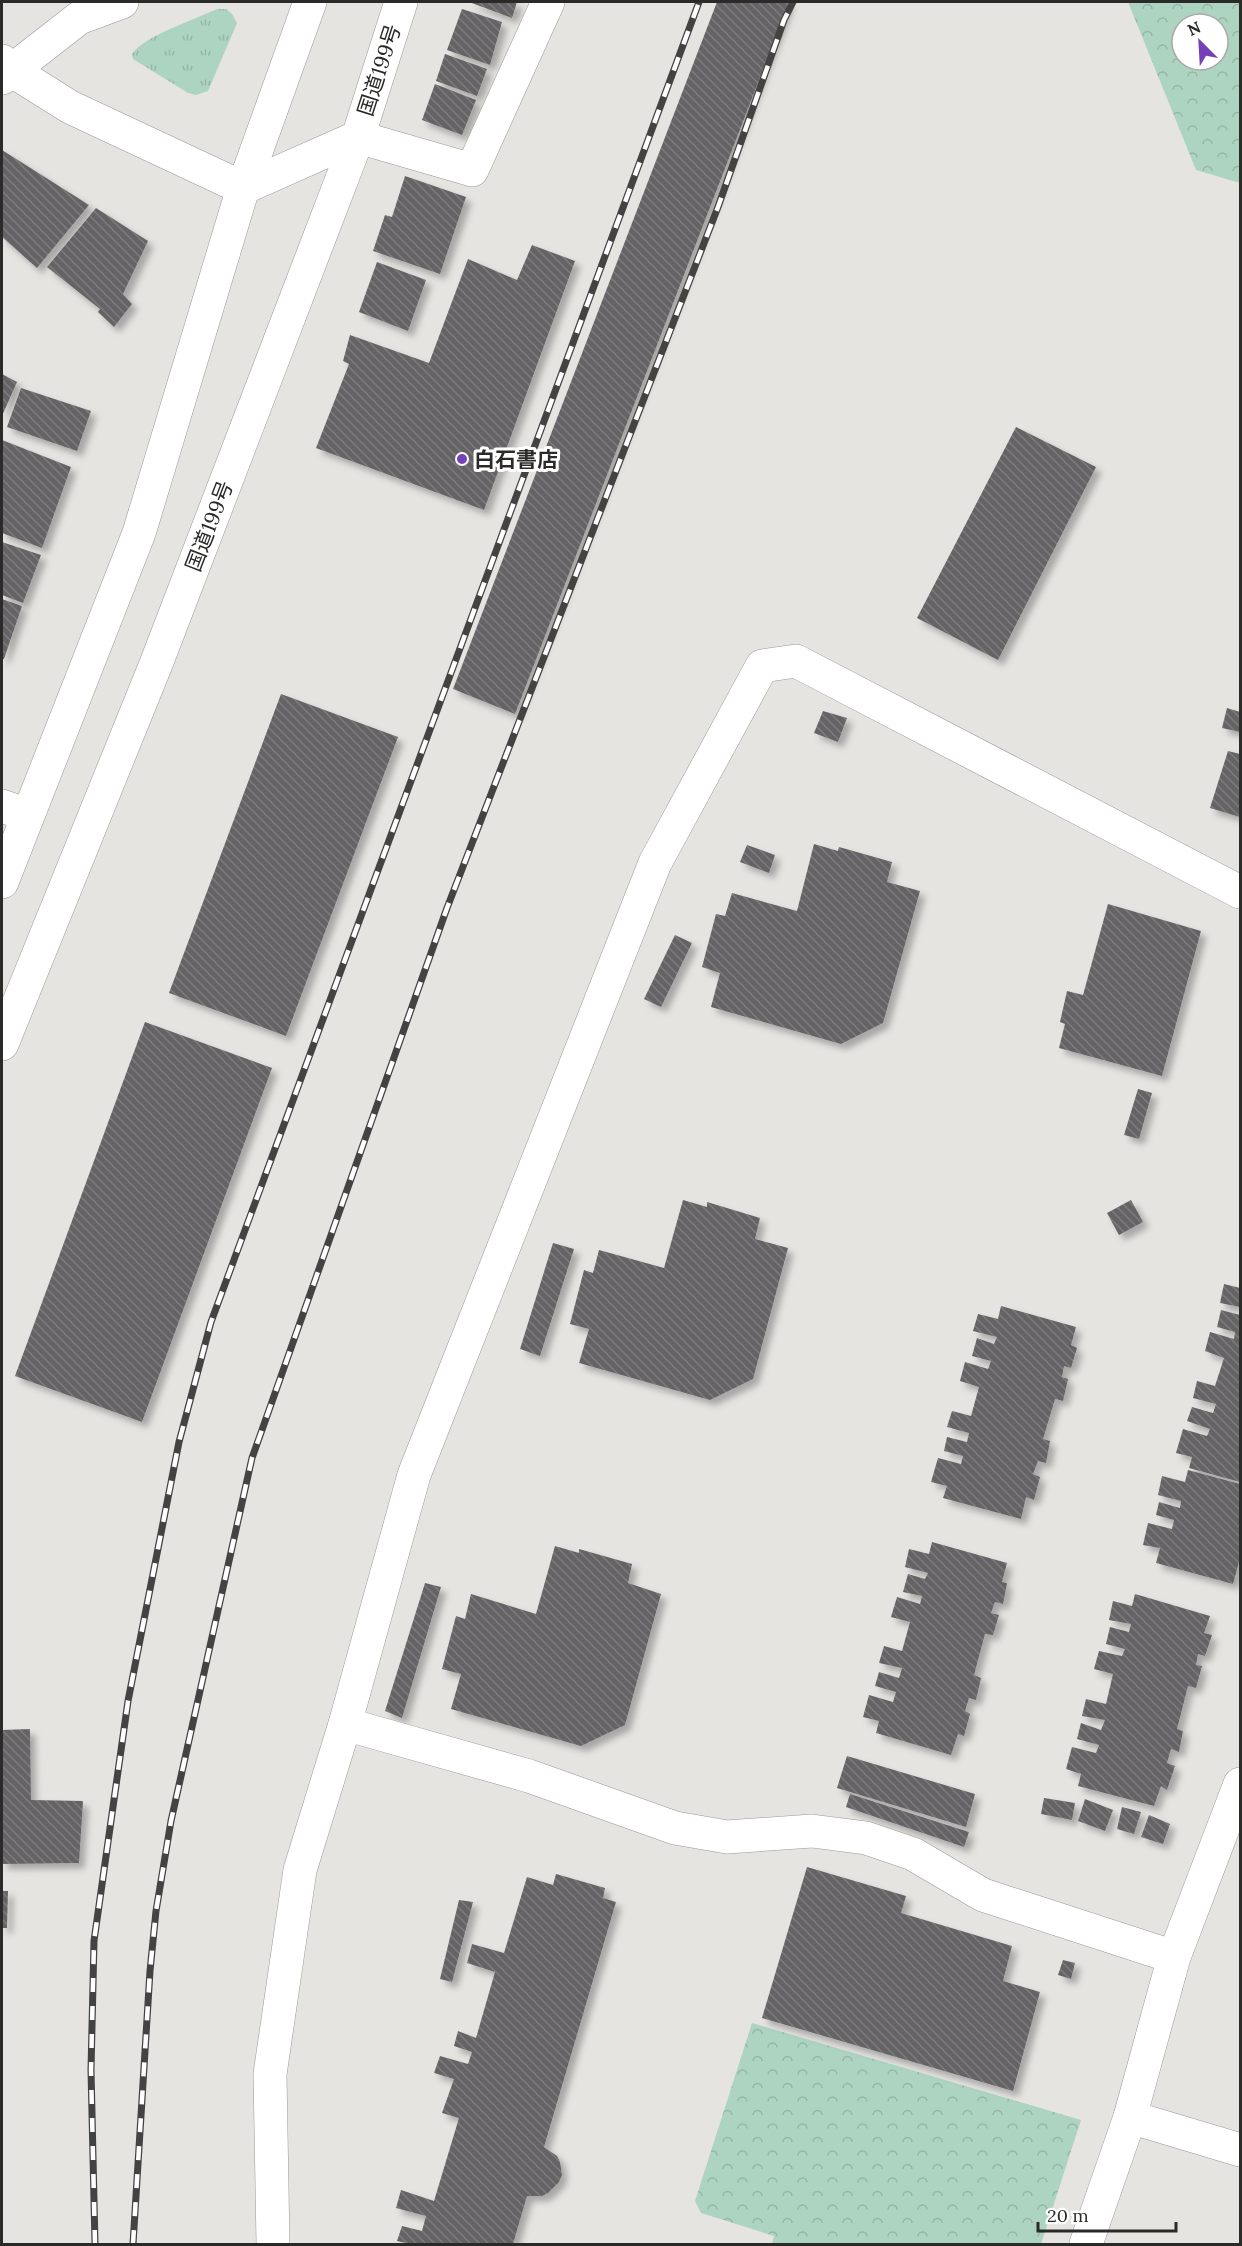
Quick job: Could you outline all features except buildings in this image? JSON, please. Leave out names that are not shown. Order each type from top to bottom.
[{"type":"main road","points":[[122,2],[79,18],[5,70],[70,107],[243,188],[358,137],[472,170],[548,2]]},
{"type":"main road","points":[[2,882],[14,811],[139,533],[243,188],[310,2]]},
{"type":"main road","name":"国道199号","points":[[2,1044],[156,664],[358,137],[401,2]]},
{"type":"main road","points":[[273,2244],[270,2074],[300,1870],[345,1724],[414,1475],[655,862],[762,666],[796,661],[1240,892]]},
{"type":"main road","points":[[345,1724],[529,1776],[675,1828],[727,1837],[812,1831],[866,1838],[913,1854],[983,1895],[1174,1957]]},
{"type":"main road","points":[[1086,2244],[1130,2117],[1174,1957],[1240,1784]]},
{"type":"main road","points":[[1130,2117],[1240,2150]]},
{"type":"green space","points":[[1128,2],[1240,2],[1240,183],[1196,170]]},
{"type":"green space","points":[[217,9],[226,9],[237,23],[208,91],[196,95],[188,93],[133,59],[132,54],[147,41],[171,28]]},
{"type":"green space","points":[[752,2023],[1081,2120],[1041,2244],[772,2244],[774,2236],[701,2213],[695,2201]]},
{"type":"railway","points":[[95,2244],[91,2070],[94,1941],[128,1701],[179,1442],[211,1322],[699,2]]},
{"type":"railway","points":[[133,2244],[150,1971],[156,1911],[171,1821],[252,1458],[447,908],[718,207],[784,20],[793,2]]},
{"type":"place","name":"白石書店","points":[[462,459]]}]
